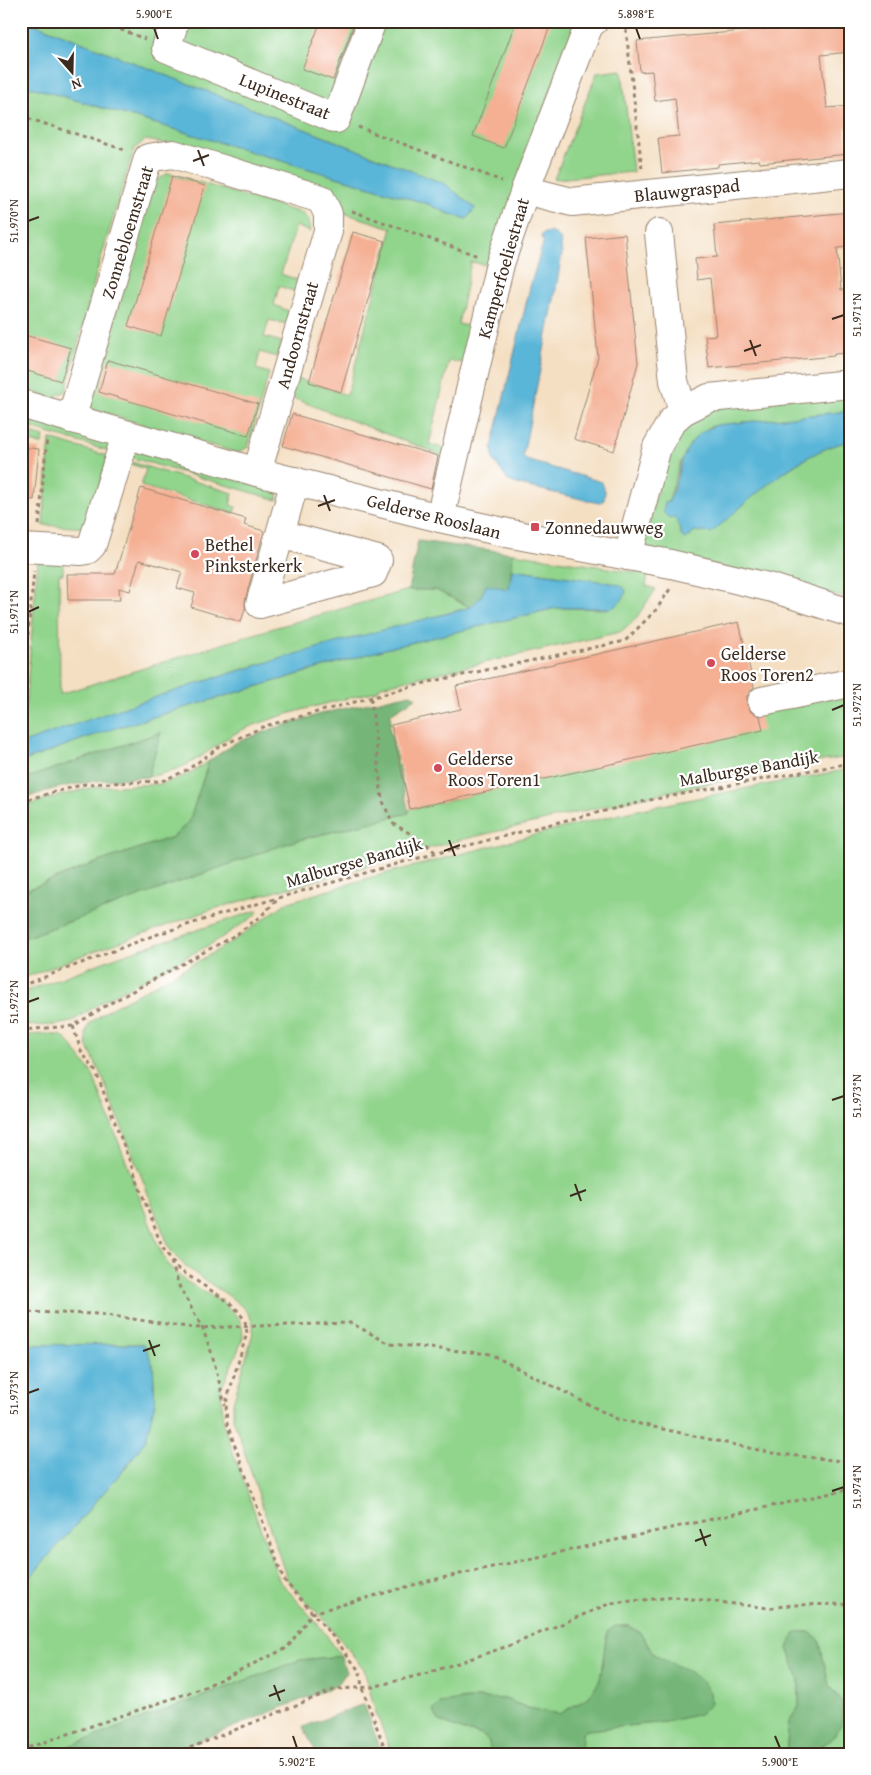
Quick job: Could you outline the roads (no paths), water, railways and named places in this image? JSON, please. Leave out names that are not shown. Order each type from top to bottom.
[{"type":"street","name":"Lupinestraat","points":[[176,21],[166,48],[336,119],[372,21]]},
{"type":"street","name":"Kamperfoeliestraat","points":[[440,518],[500,264],[525,190],[591,23]]},
{"type":"street","name":"Zonnebloemstraat","points":[[71,419],[148,158],[173,154],[321,200]]},
{"type":"street","name":"Blauwgraspad","points":[[525,190],[572,202],[850,174]]},
{"type":"street","name":"Andoornstraat","points":[[257,472],[328,231],[328,214],[321,200]]},
{"type":"street","points":[[659,234],[674,381],[683,411]]},
{"type":"street","points":[[628,556],[657,447],[672,421],[683,411],[709,398],[850,384]]},
{"type":"street","name":"Gelderse Rooslaan","points":[[21,404],[257,472],[440,518],[628,556],[772,588],[850,613]]},
{"type":"street","points":[[29,548],[81,551],[87,550],[92,545],[126,434]]},
{"type":"street","points":[[280,534],[295,481]]},
{"type":"street","points":[[762,701],[850,683]]},
{"type":"water","points":[[21,21],[27,21],[445,184],[475,208],[467,219],[447,213],[428,204],[21,84]]},
{"type":"water","points":[[549,232],[560,238],[562,254],[523,456],[526,460],[602,482],[605,492],[604,500],[599,503],[508,481],[493,459],[492,447],[530,287],[544,240],[541,239],[542,234]]},
{"type":"water","points":[[850,411],[850,441],[830,447],[793,466],[711,533],[694,531],[691,536],[684,539],[676,519],[668,517],[663,512],[665,502],[668,503],[673,491],[688,447],[704,431],[717,425]]},
{"type":"water","points":[[512,569],[612,583],[620,585],[626,590],[621,601],[612,608],[556,608],[385,649],[119,727],[21,762],[21,744],[130,705],[241,670],[465,609],[479,599],[486,585],[509,589]]},
{"type":"water","points":[[144,1344],[153,1365],[155,1402],[146,1439],[130,1462],[21,1588],[21,1345]]},
{"type":"place","name":"Zonnedauwweg","points":[[535,527]]},
{"type":"place","name":"Bethel Pinksterkerk","points":[[195,554]]},
{"type":"place","name":"Gelderse Roos Toren2","points":[[711,663]]},
{"type":"place","name":"Gelderse Roos Toren1","points":[[438,768]]}]
